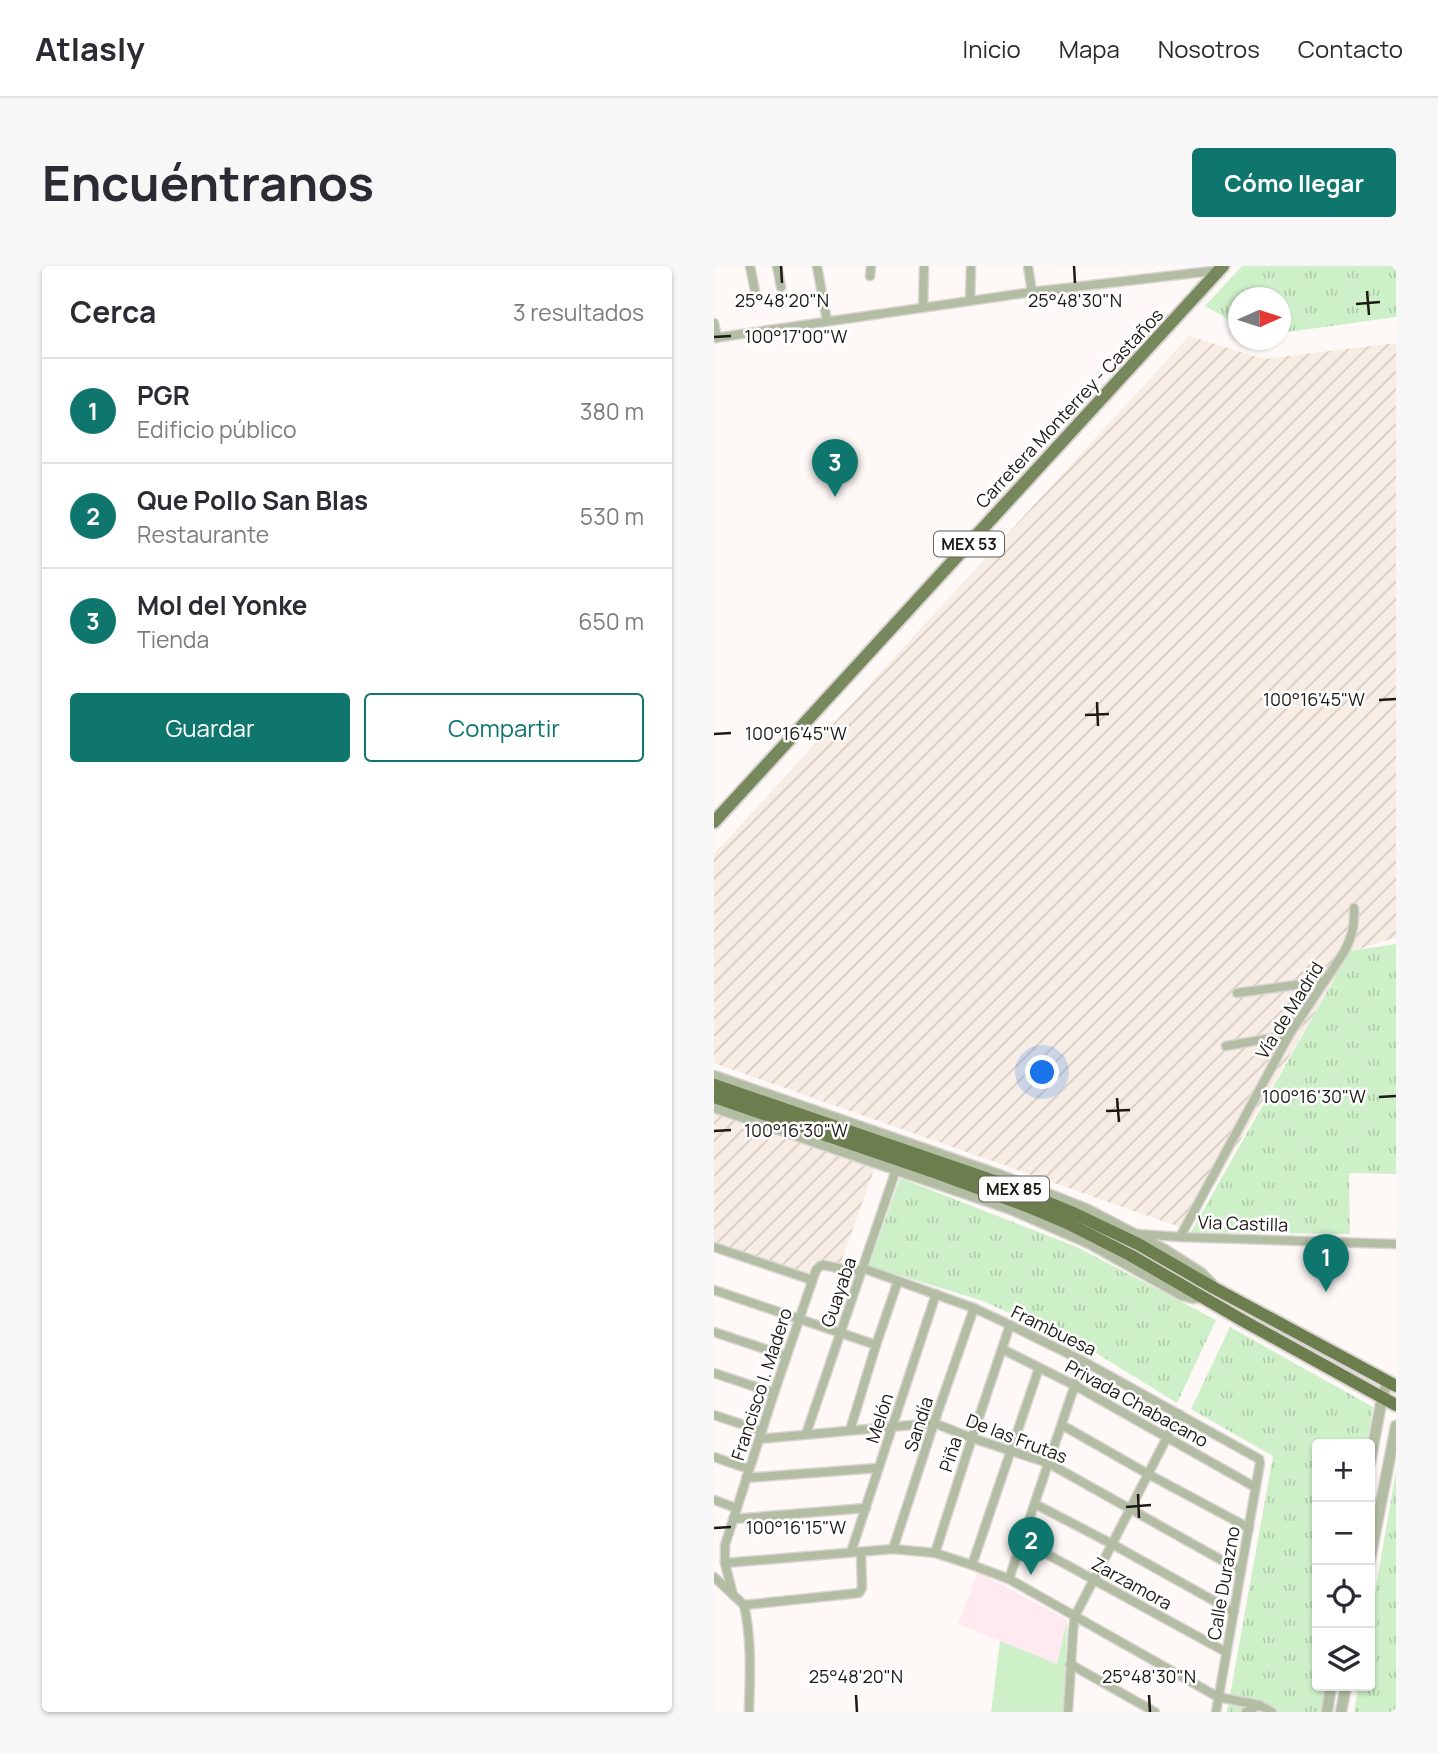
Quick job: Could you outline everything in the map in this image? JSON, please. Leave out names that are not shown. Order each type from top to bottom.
[{"type":"highway","name":"MEX 85","points":[[714,1085],[897,1165],[1042,1212],[1130,1255],[1396,1405]]},
{"type":"highway","name":"MEX 85","points":[[714,1097],[988,1179],[1071,1212],[1138,1244],[1394,1385]]},
{"type":"main road","name":"Carretera Monterrey - Castaños","points":[[714,822],[1222,268]]},
{"type":"street","points":[[750,266],[755,291]]},
{"type":"street","points":[[777,266],[781,287]]},
{"type":"street","points":[[817,266],[827,321]]},
{"type":"street","points":[[870,276],[871,266]]},
{"type":"street","points":[[923,308],[924,266]]},
{"type":"street","points":[[970,301],[971,266]]},
{"type":"street","points":[[1028,266],[1032,292]]},
{"type":"street","points":[[714,323],[715,338],[1032,292],[1222,268]]},
{"type":"street","name":"Vía de Madrid","points":[[1180,1237],[1289,1035],[1351,938],[1355,923],[1354,908]]},
{"type":"street","points":[[1237,993],[1325,981]]},
{"type":"street","points":[[1226,1046],[1289,1035]]},
{"type":"street","points":[[714,1076],[1002,1176],[1086,1209],[1165,1250],[1207,1277],[1214,1288]]},
{"type":"street","points":[[714,1107],[897,1165]]},
{"type":"street","name":"Guayaba","points":[[806,1434],[897,1165]]},
{"type":"street","name":"Via Castilla","points":[[1132,1233],[1396,1244]]},
{"type":"street","points":[[714,1247],[812,1280]]},
{"type":"street","name":"Frambuesa","points":[[820,1266],[853,1271],[862,1269],[974,1308],[1083,1361],[1260,1460]]},
{"type":"street","name":"Francisco I. Madero","points":[[733,1595],[725,1563],[725,1545],[786,1356],[812,1280],[820,1266]]},
{"type":"street","points":[[850,1430],[898,1281]]},
{"type":"street","points":[[714,1290],[876,1345]]},
{"type":"street","name":"Melón","points":[[851,1552],[936,1294]]},
{"type":"street","name":"Sandía","points":[[893,1549],[974,1308]]},
{"type":"street","name":"Piña","points":[[935,1553],[1010,1325]]},
{"type":"street","points":[[714,1332],[786,1356]]},
{"type":"street","name":"Privada Chabacano","points":[[1002,1349],[1074,1385],[1255,1487]]},
{"type":"street","points":[[1009,1579],[1083,1361]]},
{"type":"street","points":[[972,1564],[1039,1368]]},
{"type":"street","points":[[714,1373],[774,1394]]},
{"type":"street","points":[[1374,1439],[1381,1398],[1394,1385]]},
{"type":"street","points":[[1071,1711],[1070,1664],[1075,1616],[1179,1414]]},
{"type":"street","points":[[714,1415],[761,1435]]},
{"type":"street","name":"De las Frutas","points":[[761,1435],[806,1434],[934,1423],[1048,1463],[1241,1571]]},
{"type":"street","points":[[1062,1424],[1147,1474],[1249,1528]]},
{"type":"street","points":[[1375,1533],[1396,1426]]},
{"type":"street","points":[[714,1457],[748,1474],[878,1468]]},
{"type":"street","name":"Calle Durazno","points":[[1216,1712],[1260,1460]]},
{"type":"street","points":[[714,1500],[736,1508]]},
{"type":"street","points":[[1035,1504],[1234,1612]]},
{"type":"street","points":[[733,1519],[866,1508]]},
{"type":"street","points":[[714,1541],[725,1545]]},
{"type":"street","name":"Zarzamora","points":[[1023,1541],[1226,1652]]},
{"type":"street","points":[[725,1563],[893,1549],[935,1553],[1009,1579],[1218,1697],[1259,1705],[1272,1712]]},
{"type":"street","points":[[744,1605],[859,1593],[862,1588],[861,1552]]},
{"type":"street","points":[[714,1577],[744,1605],[749,1630],[749,1712]]},
{"type":"street","points":[[1070,1664],[1154,1712]]},
{"type":"street","points":[[1327,1712],[1330,1691]]},
{"type":"street","points":[[1341,1712],[1345,1691]]},
{"type":"street","points":[[1245,1712],[1259,1705]]},
{"type":"shaded area","points":[[1189,336],[1264,359],[1396,343],[1396,937],[1350,952],[1188,1230],[714,1063],[714,854]]},
{"type":"shaded area","points":[[714,1113],[875,1167],[839,1268],[813,1261],[807,1275],[714,1244]]},
{"type":"shaded area","points":[[978,1572],[1067,1620],[1057,1664],[958,1624]]},
{"type":"green space","points":[[1242,266],[1396,266],[1396,317],[1291,332],[1291,287],[1228,287],[1228,319],[1205,306]]},
{"type":"green space","points":[[1396,944],[1396,1174],[1349,1173],[1350,1234],[1191,1232],[1350,951]]},
{"type":"green space","points":[[900,1178],[1077,1247],[1216,1320],[1177,1403],[1096,1353],[983,1301],[869,1266]]},
{"type":"green space","points":[[1230,1327],[1373,1407],[1368,1439],[1312,1439],[1312,1691],[1324,1691],[1321,1712],[1227,1712],[1273,1456],[1191,1409]]},
{"type":"green space","points":[[1396,1471],[1396,1712],[1354,1712],[1357,1691],[1375,1691],[1375,1592]]},
{"type":"green space","points":[[1067,1620],[1064,1712],[991,1712],[1000,1641],[1057,1664]]},
{"type":"place","name":"Mol del Yonke","points":[[835,497]]},
{"type":"place","name":"PGR","points":[[1326,1292]]},
{"type":"place","name":"Que Pollo San Blas","points":[[1031,1575]]}]
